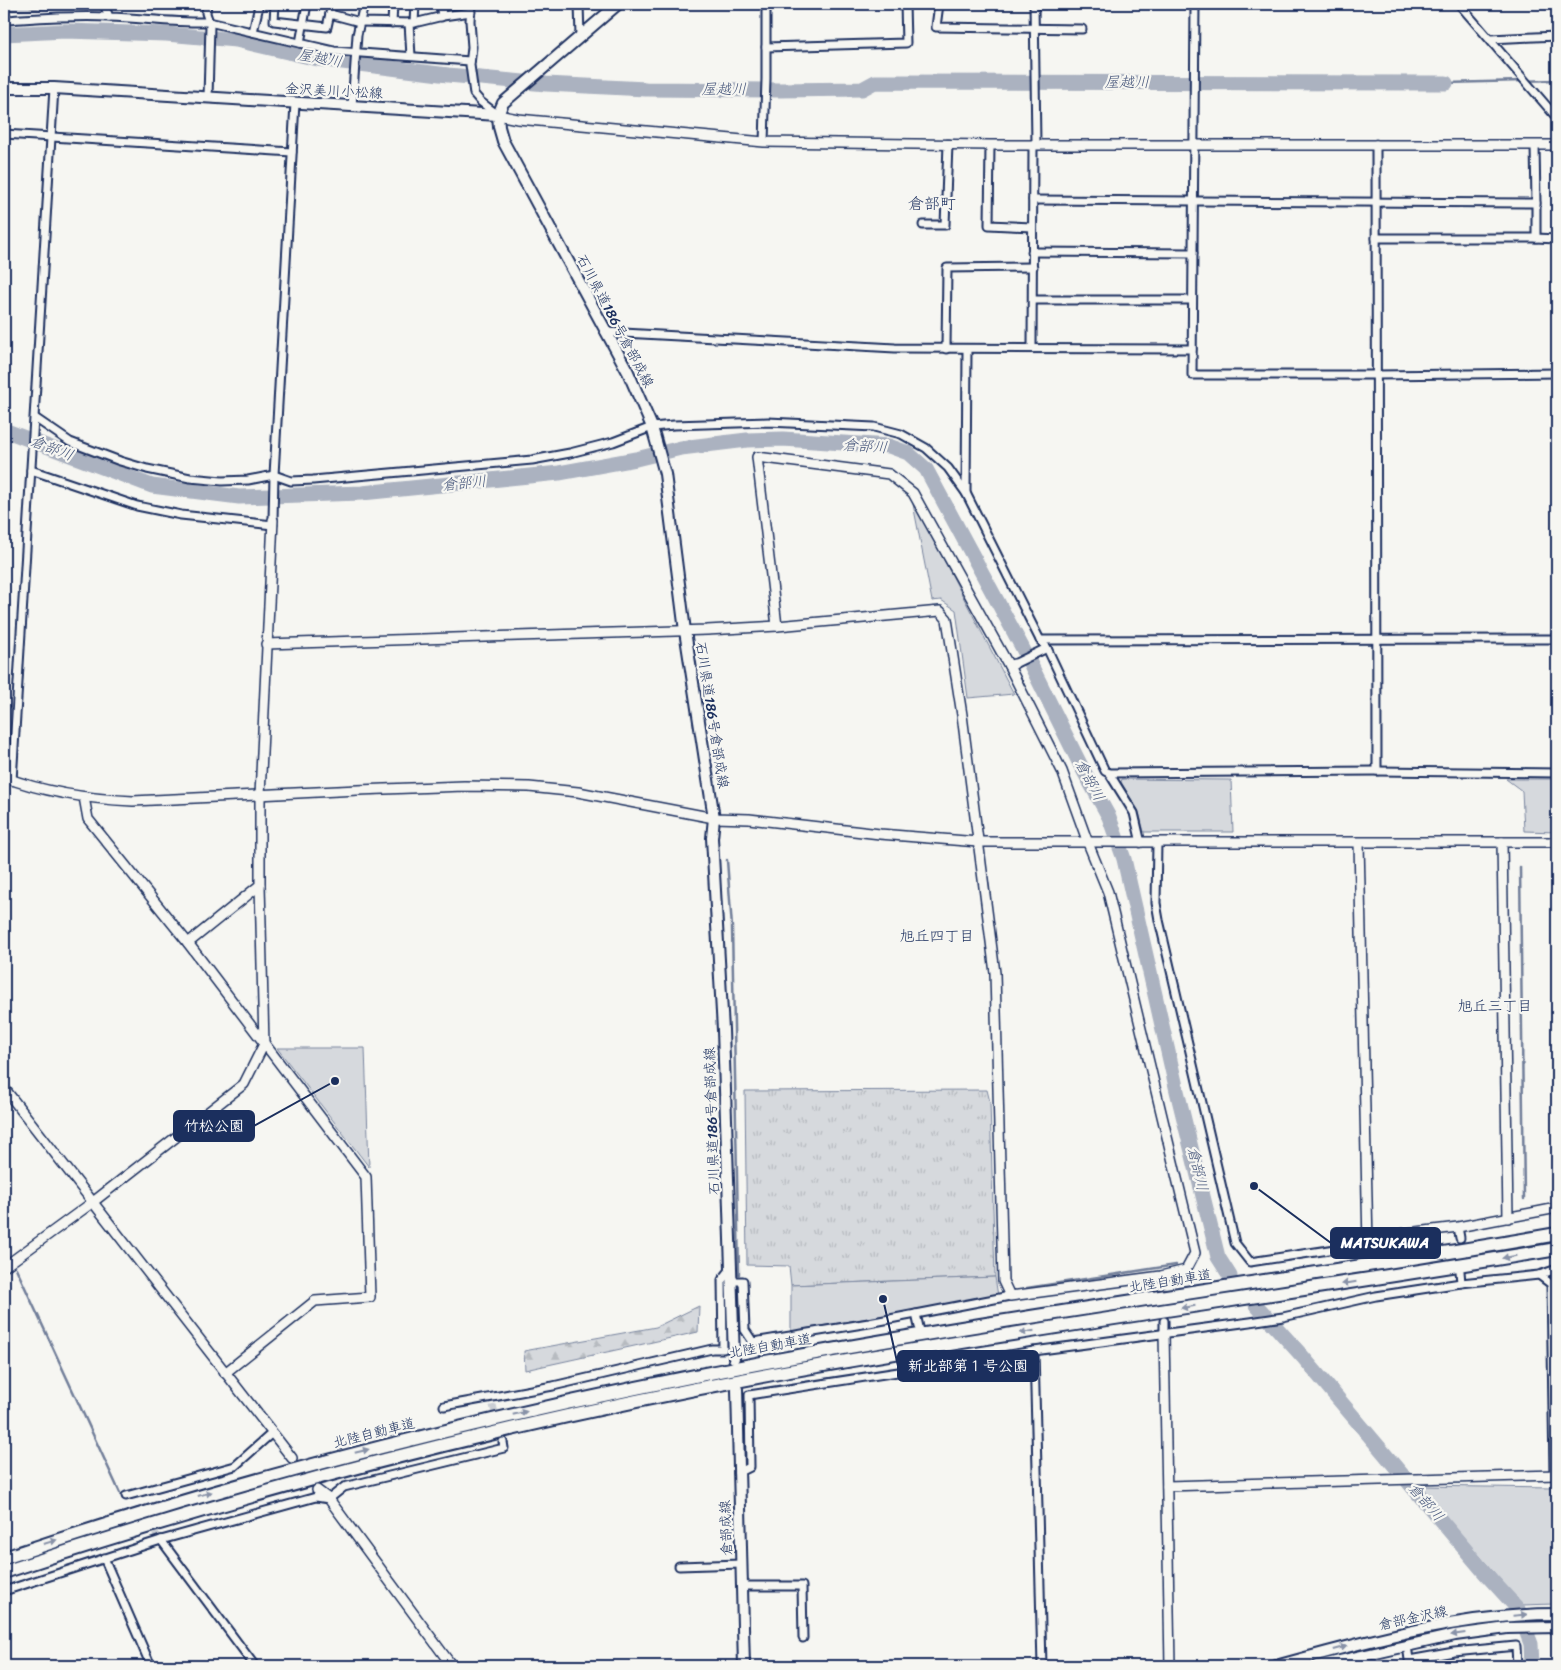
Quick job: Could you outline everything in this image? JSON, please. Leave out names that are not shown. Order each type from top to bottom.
[{"type":"highway","name":"北陸自動車道","points":[[4,1558],[206,1494],[323,1461],[467,1425],[651,1384],[920,1335],[1366,1266],[1557,1234]]},
{"type":"highway","name":"北陸自動車道","points":[[4,1572],[200,1510],[325,1475],[541,1422],[670,1394],[904,1352],[1557,1249]]},
{"type":"main road","points":[[498,115],[503,103],[618,4]]},
{"type":"main road","name":"金沢美川小松線","points":[[4,88],[54,88],[498,115]]},
{"type":"main road","name":"石川県道186号倉部成線","points":[[498,115],[503,141],[628,372],[653,430],[665,474],[685,631],[714,818],[712,838],[723,1030],[734,1358]]},
{"type":"main road","name":"倉部成線","points":[[737,1389],[744,1666]]},
{"type":"main road","name":"倉部金沢線","points":[[1276,1666],[1343,1648],[1452,1624],[1502,1617],[1557,1614]]},
{"type":"main road","name":"倉部金沢線","points":[[1318,1666],[1454,1635],[1506,1628],[1557,1626]]},
{"type":"street","points":[[104,4],[109,17]]},
{"type":"street","points":[[207,4],[206,13],[210,24],[208,97]]},
{"type":"street","points":[[253,32],[258,4]]},
{"type":"street","points":[[275,4],[274,21],[327,27],[332,4]]},
{"type":"street","points":[[300,43],[307,4]]},
{"type":"street","points":[[352,106],[357,35],[364,4]]},
{"type":"street","points":[[392,4],[392,23]]},
{"type":"street","points":[[411,56],[411,23],[415,4]]},
{"type":"street","points":[[441,16],[442,4]]},
{"type":"street","points":[[472,4],[470,63],[474,94],[498,115],[518,119],[764,142],[990,145],[1557,145]]},
{"type":"street","points":[[579,4],[580,36]]},
{"type":"street","points":[[764,142],[766,4]]},
{"type":"street","points":[[766,47],[906,43],[905,4]]},
{"type":"street","points":[[939,4],[936,27],[1082,29]]},
{"type":"street","points":[[1032,348],[1032,227],[1035,144],[1034,4]]},
{"type":"street","points":[[1195,4],[1192,374],[1376,375],[1557,373]]},
{"type":"street","points":[[1459,4],[1557,118]]},
{"type":"street","points":[[330,14],[360,22],[411,23],[471,12]]},
{"type":"street","points":[[4,20],[64,16],[210,24],[334,51],[356,54],[411,56],[470,63]]},
{"type":"street","points":[[1490,39],[1557,36]]},
{"type":"street","points":[[54,88],[35,419],[8,779],[36,788],[84,797],[133,801],[454,786],[529,787],[578,792],[714,818],[749,819],[880,834],[978,842],[1557,842]]},
{"type":"street","points":[[4,1268],[93,1202],[244,1084],[264,1044],[260,795],[273,522],[273,478],[295,103]]},
{"type":"street","points":[[4,134],[292,152]]},
{"type":"street","points":[[923,226],[945,225],[948,144]]},
{"type":"street","points":[[1376,144],[1377,771]]},
{"type":"street","points":[[990,145],[989,225],[1032,227]]},
{"type":"street","points":[[1535,145],[1536,238]]},
{"type":"street","points":[[1033,200],[1536,203]]},
{"type":"street","points":[[1376,238],[1557,239]]},
{"type":"street","points":[[1032,252],[1193,253]]},
{"type":"street","points":[[946,349],[947,268],[1033,267]]},
{"type":"street","points":[[1033,300],[1192,300]]},
{"type":"street","points":[[605,332],[895,348],[1192,349]]},
{"type":"street","points":[[966,493],[967,349]]},
{"type":"street","points":[[35,419],[70,442],[120,461],[190,478],[222,481],[273,478],[291,481],[313,480],[532,460],[570,453],[653,430],[768,422],[874,427],[901,434],[926,448],[948,468],[966,493],[1105,771],[1109,773],[1134,813],[1137,843]]},
{"type":"street","points":[[731,1281],[743,1281],[745,1330],[753,1342],[1010,1296],[1161,1276],[1186,1270],[1195,1253],[1108,892],[1062,771],[1011,665],[913,493],[889,474],[756,457],[777,626]]},
{"type":"street","points":[[31,470],[138,506],[181,515],[273,522]]},
{"type":"street","points":[[266,644],[685,631],[777,626],[940,611],[947,619],[962,716],[995,973],[1003,1281],[1010,1296]]},
{"type":"street","points":[[1040,640],[1557,639]]},
{"type":"street","points":[[1011,665],[1044,649]]},
{"type":"street","points":[[1109,773],[1377,771],[1557,773]]},
{"type":"street","points":[[84,797],[88,819],[188,943],[366,1177],[370,1297],[315,1302],[225,1373]]},
{"type":"street","points":[[1502,842],[1508,1218]]},
{"type":"street","points":[[1157,843],[1156,903],[1159,920],[1235,1243],[1250,1262],[1368,1244],[1400,1234],[1458,1227],[1557,1208]]},
{"type":"street","points":[[1359,843],[1368,1244]]},
{"type":"street","points":[[188,943],[260,885]]},
{"type":"street","points":[[4,1088],[292,1458]]},
{"type":"street","points":[[1458,1227],[1460,1238]]},
{"type":"street","points":[[738,1473],[750,1467],[749,1395],[1034,1351],[1283,1317],[1376,1296],[1461,1283],[1540,1275],[1557,1269]]},
{"type":"street","points":[[444,1406],[553,1386],[723,1349],[722,1280],[730,1270]]},
{"type":"street","points":[[1460,1271],[1461,1283]]},
{"type":"street","points":[[1167,1486],[1556,1475],[1551,1284],[1540,1275]]},
{"type":"street","points":[[916,1314],[919,1327]]},
{"type":"street","points":[[1164,1321],[1170,1666]]},
{"type":"street","points":[[1034,1351],[1042,1666]]},
{"type":"street","points":[[924,1357],[927,1368]]},
{"type":"street","points":[[491,1397],[493,1405]]},
{"type":"street","points":[[126,1496],[235,1466],[272,1433]]},
{"type":"street","points":[[4,1591],[161,1540],[316,1497],[329,1499],[344,1487],[504,1448],[503,1442]]},
{"type":"street","points":[[317,1490],[329,1499],[452,1666]]},
{"type":"street","points":[[161,1540],[255,1666]]},
{"type":"street","points":[[104,1558],[151,1666]]},
{"type":"street","points":[[679,1566],[741,1564]]},
{"type":"street","points":[[741,1586],[802,1586],[803,1638]]},
{"type":"street","points":[[1407,1645],[1409,1660],[1454,1652],[1516,1646],[1517,1666]]},
{"type":"green space","points":[[4,4],[88,4],[89,7],[4,11]]},
{"type":"green space","points":[[912,499],[1014,694],[968,698],[956,610],[941,600],[932,601]]},
{"type":"green space","points":[[1122,779],[1231,780],[1233,832],[1144,832],[1139,812],[1121,782]]},
{"type":"green space","points":[[1506,779],[1557,779],[1557,832],[1524,831],[1522,791]]},
{"type":"green space","points":[[277,1048],[365,1048],[369,1167]]},
{"type":"green space","points":[[987,1090],[990,1102],[995,1277],[791,1285],[789,1266],[747,1265],[745,1091]]},
{"type":"green space","points":[[995,1277],[998,1296],[791,1331],[791,1285]]},
{"type":"green space","points":[[699,1306],[698,1332],[525,1370],[524,1351],[656,1327]]},
{"type":"green space","points":[[1419,1486],[1552,1488],[1554,1604],[1522,1605]]},
{"type":"waterway","name":"屋越川","points":[[4,34],[65,31],[166,34],[236,40],[318,59],[448,75],[546,84],[646,89],[862,89],[875,82],[1446,83]]},
{"type":"waterway","points":[[1446,83],[1557,80]]},
{"type":"waterway","name":"倉部川","points":[[4,430],[152,486],[239,497],[362,493],[559,473],[636,459],[681,448],[747,440],[783,439],[889,446],[908,453],[926,469],[1022,647],[1082,768],[1109,817],[1124,859],[1177,1091],[1218,1257],[1230,1276]]},
{"type":"waterway","points":[[727,860],[732,927],[739,1274]]},
{"type":"waterway","points":[[1520,867],[1524,1199]]},
{"type":"waterway","points":[[1027,1288],[1176,1265]]},
{"type":"waterway","points":[[16,1268],[120,1493]]},
{"type":"waterway","name":"倉部川","points":[[1256,1305],[1303,1357],[1485,1573],[1518,1609],[1531,1644],[1532,1666]]},
{"type":"tunnel","points":[[1162,1287],[1164,1321]]},
{"type":"tunnel","points":[[493,1405],[497,1422]]},
{"type":"tunnel","points":[[134,1509],[161,1540]]},
{"type":"place","name":"竹松公園","points":[[335,1081]]},
{"type":"place","name":"MATSUKAWA","points":[[1254,1186]]},
{"type":"place","name":"新北部第１号公園","points":[[883,1299]]},
{"type":"district","name":"倉部町","points":[[932,203]]},
{"type":"district","name":"旭丘四丁目","points":[[937,936]]},
{"type":"district","name":"旭丘三丁目","points":[[1495,1006]]}]
